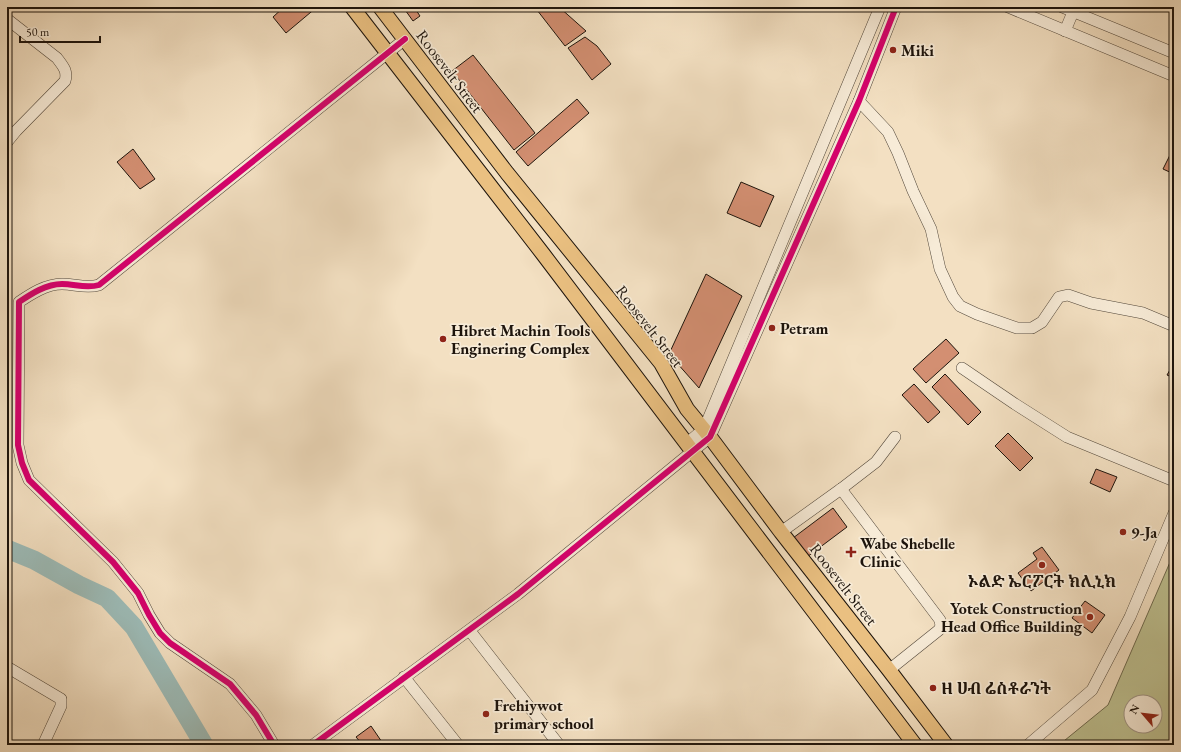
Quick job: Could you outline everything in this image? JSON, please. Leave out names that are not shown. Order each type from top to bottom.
[{"type":"main road","points":[[352,7],[538,248],[915,745]]},
{"type":"main road","name":"Roosevelt Street","points":[[380,7],[512,179],[661,363],[687,409],[946,745]]},
{"type":"main road","points":[[817,616],[836,602]]},
{"type":"street","points":[[707,433],[880,7]]},
{"type":"street","points":[[313,745],[470,630],[559,561],[707,433],[859,100],[896,7]]},
{"type":"street","points":[[1008,7],[1173,74]]},
{"type":"street","points":[[1062,7],[1174,53]]},
{"type":"street","points":[[1065,31],[1074,12]]},
{"type":"street","points":[[7,19],[57,58],[67,75],[65,81],[7,142]]},
{"type":"street","points":[[7,304],[18,302],[36,291],[54,284],[86,287],[99,285],[405,39]]},
{"type":"street","points":[[859,100],[888,132],[931,229],[940,269],[953,297],[960,306],[977,314],[1017,328],[1032,328],[1042,322],[1059,297],[1068,294],[1091,303],[1143,313],[1174,326]]},
{"type":"street","points":[[18,302],[18,445],[22,464],[29,480],[112,562],[138,593],[160,633],[170,642],[230,684],[256,715],[274,745]]},
{"type":"street","points":[[962,368],[1067,437],[1174,480]]},
{"type":"street","points":[[781,532],[876,462],[896,437]]},
{"type":"street","points":[[841,489],[940,620],[941,626],[939,630],[889,670]]},
{"type":"street","points":[[1028,745],[1092,690],[1130,618],[1174,513]]},
{"type":"street","points":[[470,630],[559,745]]},
{"type":"street","points":[[7,667],[61,698],[61,706],[42,745]]},
{"type":"street","points":[[404,677],[458,745]]},
{"type":"green space","points":[[1174,553],[1174,745],[1059,745],[1108,705]]},
{"type":"building","points":[[284,7],[317,7],[286,33],[273,17]]},
{"type":"building","points":[[403,7],[414,7],[420,16],[413,21]]},
{"type":"building","points":[[540,7],[559,7],[586,31],[565,46],[537,10]]},
{"type":"building","points":[[585,37],[597,46],[611,64],[592,80],[568,48]]},
{"type":"building","points":[[473,55],[535,133],[514,150],[452,71]]},
{"type":"building","points":[[577,99],[589,113],[528,166],[516,152]]},
{"type":"building","points":[[133,149],[155,179],[140,189],[117,162]]},
{"type":"building","points":[[1171,153],[1174,155],[1174,174],[1163,169]]},
{"type":"building","points":[[741,182],[774,196],[760,227],[727,213]]},
{"type":"building","points":[[706,274],[742,296],[699,388],[669,354]]},
{"type":"building","points":[[946,339],[959,353],[926,383],[913,369]]},
{"type":"building","points":[[1174,363],[1174,378],[1167,375]]},
{"type":"building","points":[[945,374],[981,412],[968,425],[932,387]]},
{"type":"building","points":[[914,384],[940,412],[928,423],[902,395]]},
{"type":"building","points":[[1008,433],[1033,458],[1020,471],[995,446]]},
{"type":"building","points":[[1096,469],[1117,477],[1110,492],[1090,483]]},
{"type":"building","points":[[833,508],[847,527],[807,557],[793,538]]},
{"type":"building","name":"ኦልድ ኤርፖርት ክሊኒክ","points":[[1042,547],[1059,570],[1031,591],[1018,573],[1037,559],[1033,553]]},
{"type":"building","points":[[1085,601],[1105,615],[1092,633],[1072,618]]},
{"type":"building","points":[[371,726],[384,745],[364,745],[356,737]]},
{"type":"waterway","points":[[7,549],[34,560],[79,585],[107,598],[134,627],[204,745]]},
{"type":"cycle path","points":[[313,745],[518,594],[710,437],[859,101],[896,7]]},
{"type":"cycle path","points":[[274,745],[256,715],[230,684],[170,643],[160,633],[138,593],[113,562],[29,480],[22,463],[18,445],[19,302],[39,290],[56,284],[90,287],[99,285],[405,39]]},
{"type":"place","name":"Miki","points":[[893,50]]},
{"type":"place","name":"Petram","points":[[772,328]]},
{"type":"place","name":"Hibret Machin Tools Enginering Complex","points":[[443,339]]},
{"type":"place","name":"9-Ja","points":[[1123,532]]},
{"type":"place","name":"Wabe Shebelle Clinic","points":[[851,552]]},
{"type":"place","name":"ኦልድ ኤርፖርት ክሊኒክ","points":[[1042,565]]},
{"type":"place","name":"Yotek Construction Head Office Building","points":[[1090,617]]},
{"type":"place","name":"ዘ ሀብ ሬስቶራንት","points":[[933,688]]},
{"type":"place","name":"Frehiywot primary school","points":[[486,714]]}]
